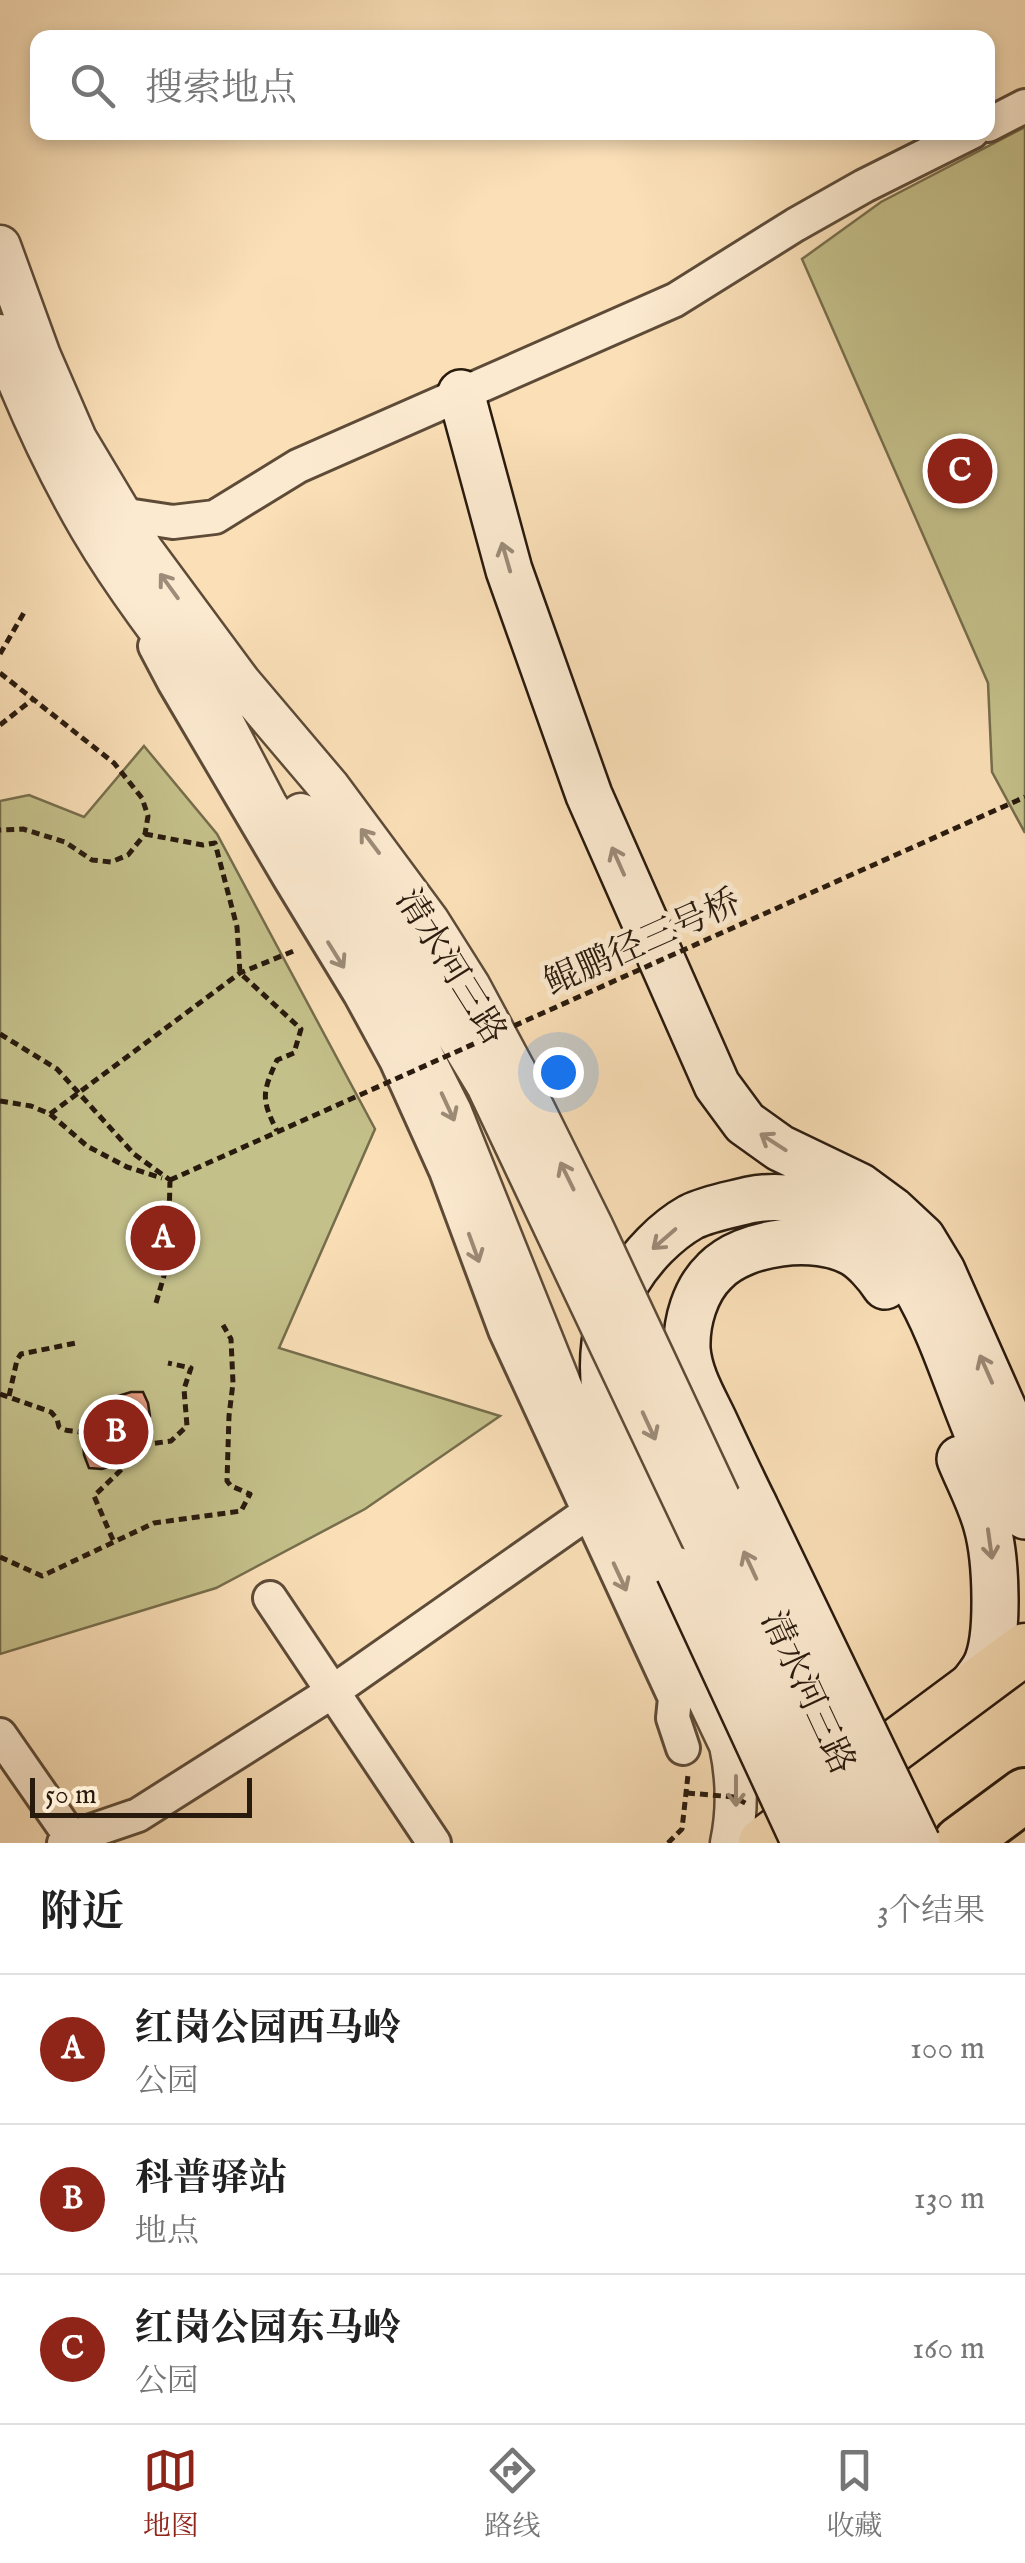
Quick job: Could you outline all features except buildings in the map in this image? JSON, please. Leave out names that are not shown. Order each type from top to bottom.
[{"type":"highway","points":[[960,1843],[1025,1795]]},
{"type":"main road","points":[[460,393],[509,570],[589,795],[717,1085],[745,1122],[780,1148],[858,1186],[922,1238],[942,1271],[1025,1458]]},
{"type":"main road","points":[[805,1843],[612,1428],[602,1377],[604,1344],[612,1312],[626,1282],[645,1256],[690,1218],[714,1208],[759,1198],[795,1199],[824,1205],[854,1220],[879,1238],[901,1263],[922,1297],[996,1475],[1025,1516]]},
{"type":"main road","points":[[917,1843],[692,1375],[687,1349],[696,1298],[713,1272],[729,1259],[789,1242],[822,1243],[853,1253],[879,1278],[899,1308],[988,1527],[995,1631],[984,1669],[966,1693]]},
{"type":"main road","points":[[758,1825],[966,1693],[1025,1649]]},
{"type":"street","points":[[995,121],[1025,106]]},
{"type":"street","points":[[105,520],[172,522],[215,516],[298,466],[676,300],[794,225],[956,140]]},
{"type":"street","name":"清水河三路","points":[[0,246],[105,520],[114,566],[501,1078],[594,1228],[881,1843]]},
{"type":"street","name":"清水河三路","points":[[0,335],[12,367],[105,520],[142,551],[240,682],[330,787],[429,922],[470,987],[501,1078],[846,1843]]},
{"type":"street","points":[[114,566],[174,682],[396,1060],[446,1171],[505,1330],[675,1698],[672,1718],[683,1748]]},
{"type":"street","points":[[206,690],[267,806],[358,942],[405,1021],[451,1112],[571,1411],[730,1746],[736,1770],[731,1843]]},
{"type":"street","points":[[0,1734],[70,1841],[138,1815],[332,1692],[589,1512]]},
{"type":"street","points":[[270,1598],[434,1843]]},
{"type":"path","points":[[0,654],[25,611]]},
{"type":"path","points":[[0,673],[114,764],[142,798],[148,816],[146,834],[128,855],[111,862],[92,860],[64,842],[23,829],[0,830]]},
{"type":"path","points":[[0,725],[33,699]]},
{"type":"path","name":"鲲鹏径三号桥","points":[[170,1180],[1025,797]]},
{"type":"path","points":[[146,834],[203,845],[214,843],[237,927],[240,974],[301,1029],[294,1053],[276,1060],[268,1079],[264,1104],[277,1131]]},
{"type":"path","points":[[50,1114],[240,974],[300,948]]},
{"type":"path","points":[[0,1034],[57,1068],[134,1154],[170,1180]]},
{"type":"path","points":[[0,1101],[50,1114],[87,1146],[127,1167],[170,1180]]},
{"type":"path","points":[[156,1303],[168,1262],[170,1180]]},
{"type":"path","points":[[0,1557],[42,1576],[154,1523],[241,1511],[250,1494],[227,1481],[233,1383],[231,1339],[223,1325]]},
{"type":"path","points":[[8,1396],[22,1354],[76,1343]]},
{"type":"path","points":[[142,1445],[171,1441],[186,1426],[184,1389],[191,1368],[168,1363]]},
{"type":"path","points":[[0,1394],[52,1412],[59,1427],[84,1434]]},
{"type":"path","points":[[114,1540],[94,1496],[122,1469],[122,1463]]},
{"type":"path","points":[[668,1843],[682,1829],[688,1780]]},
{"type":"path","points":[[687,1793],[734,1797],[758,1825]]},
{"type":"shaded area","points":[[1025,127],[1025,833],[992,772],[988,683],[802,259],[881,202]]},
{"type":"shaded area","points":[[144,746],[217,834],[375,1129],[279,1348],[500,1416],[365,1509],[216,1588],[0,1654],[0,801],[29,795],[84,817]]},
{"type":"place","name":"红岗公园东马岭","points":[[960,471]]},
{"type":"place","name":"红岗公园西马岭","points":[[163,1238]]},
{"type":"place","name":"科普驿站","points":[[116,1432]]}]
